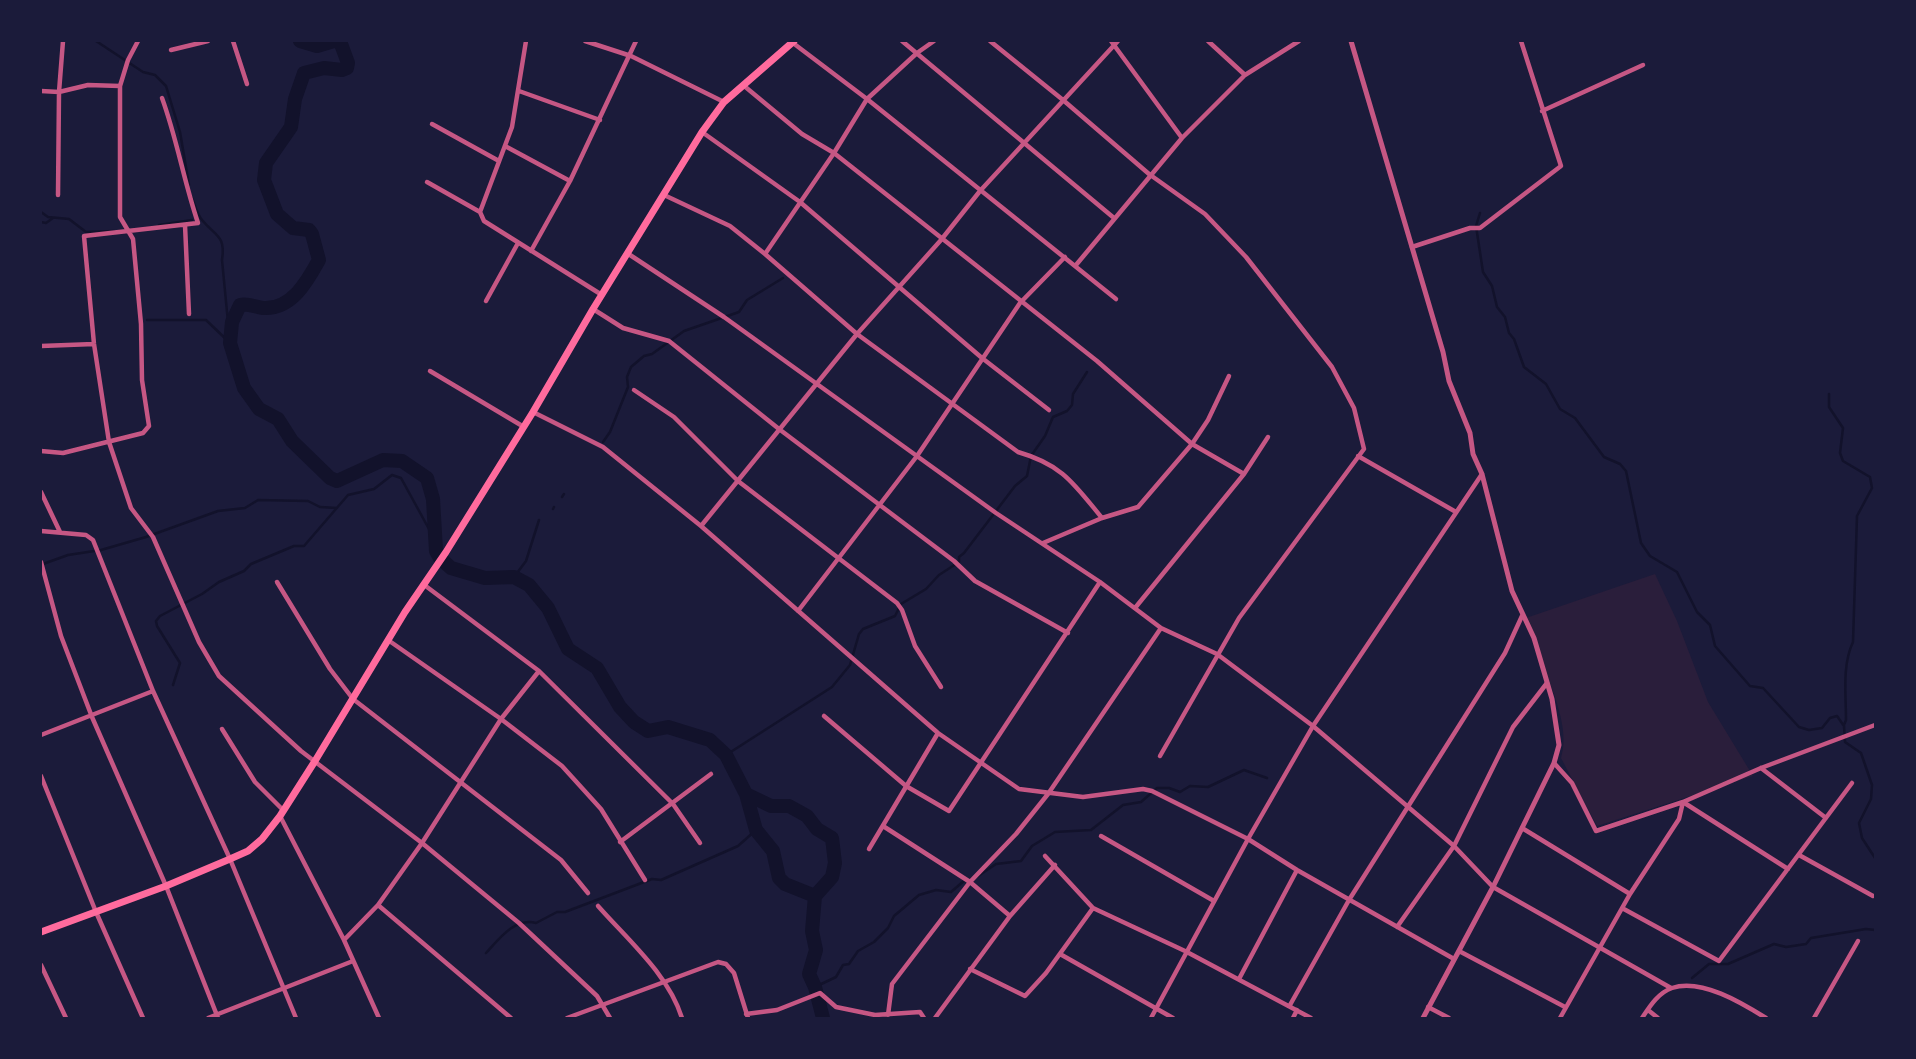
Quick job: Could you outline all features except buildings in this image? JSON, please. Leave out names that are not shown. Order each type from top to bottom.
[{"type":"highway","points":[[41,932],[166,886],[248,851],[262,839],[282,813],[423,584],[446,552],[524,427],[593,309],[702,132],[724,102],[794,42]]},
{"type":"street","points":[[58,195],[59,92],[63,41]]},
{"type":"street","points":[[41,451],[62,453],[143,433],[149,426],[142,380],[141,324],[133,239],[120,217],[120,86],[127,63],[138,41]]},
{"type":"street","points":[[171,50],[208,41]]},
{"type":"street","points":[[233,41],[247,84]]},
{"type":"street","points":[[480,212],[512,127],[526,41]]},
{"type":"street","points":[[585,41],[631,56],[724,102]]},
{"type":"street","points":[[531,251],[570,181],[631,56],[636,41]]},
{"type":"street","points":[[902,41],[1114,218]]},
{"type":"street","points":[[765,254],[834,153],[867,99],[917,53],[934,41]]},
{"type":"street","points":[[990,41],[1063,100],[1149,174],[1205,214],[1246,257],[1332,367],[1354,408],[1361,431],[1364,449],[1239,618],[1160,756]]},
{"type":"street","points":[[701,526],[857,334],[941,240],[1022,143],[1063,100],[1112,43],[1118,41]]},
{"type":"street","points":[[1208,41],[1245,75]]},
{"type":"street","points":[[1076,265],[1149,174],[1182,138],[1245,75],[1299,41]]},
{"type":"street","points":[[1351,41],[1443,352],[1449,381],[1470,433],[1473,454],[1482,474],[1512,591],[1522,616],[1534,638],[1552,699],[1559,745],[1554,764],[1493,887],[1423,1018]]},
{"type":"street","points":[[1412,247],[1470,228],[1480,228],[1561,166],[1521,41]]},
{"type":"street","points":[[794,42],[980,191],[1076,265],[1116,299]]},
{"type":"street","points":[[1112,43],[1182,138]]},
{"type":"street","points":[[1542,110],[1643,65]]},
{"type":"street","points":[[41,91],[59,92],[88,85],[120,86]]},
{"type":"street","points":[[743,85],[802,134],[834,153],[1020,303],[1096,361],[1192,444],[1244,474]]},
{"type":"street","points":[[518,91],[600,120]]},
{"type":"street","points":[[162,98],[175,134],[188,195],[198,223],[84,236],[94,344],[109,442],[131,508],[152,535],[199,642],[219,676],[315,761],[422,843],[520,924],[596,996],[610,1018]]},
{"type":"street","points":[[432,124],[500,161]]},
{"type":"street","points":[[702,132],[800,202],[982,358],[1049,410]]},
{"type":"street","points":[[505,146],[570,181]]},
{"type":"street","points":[[427,182],[480,212],[484,221],[602,295]]},
{"type":"street","points":[[664,195],[730,226],[857,334],[1018,452],[1049,463],[1068,476],[1102,518]]},
{"type":"street","points":[[185,225],[189,314]]},
{"type":"street","points":[[486,301],[518,243]]},
{"type":"street","points":[[627,253],[724,317],[996,513],[1100,582],[1161,628],[1217,654],[1313,726],[1454,846],[1493,887],[1670,988]]},
{"type":"street","points":[[798,611],[917,456],[1020,303],[1065,257]]},
{"type":"street","points":[[593,309],[624,328],[669,342],[779,429],[954,561],[975,581],[1068,633]]},
{"type":"street","points":[[41,346],[94,344]]},
{"type":"street","points":[[430,371],[524,427]]},
{"type":"street","points":[[1043,543],[1102,518],[1138,507],[1192,444],[1208,420],[1228,376]]},
{"type":"street","points":[[634,390],[674,417],[738,481],[838,560],[897,603],[902,610],[915,646],[941,687]]},
{"type":"street","points":[[533,412],[602,447],[701,526],[938,733],[980,764],[1019,789],[1048,794],[1083,796],[1142,789],[1152,791],[1248,839],[1297,870],[1454,960]]},
{"type":"street","points":[[1135,608],[1244,474],[1268,437]]},
{"type":"street","points":[[1358,456],[1456,512]]},
{"type":"street","points":[[1151,1018],[1185,951],[1313,726],[1482,474]]},
{"type":"street","points":[[41,492],[60,532]]},
{"type":"street","points":[[41,531],[86,535],[93,540],[153,691],[230,859],[296,1018]]},
{"type":"street","points":[[42,564],[61,636],[92,717],[166,886],[217,1016]]},
{"type":"street","points":[[277,582],[330,669],[353,699],[461,780],[561,860],[588,893]]},
{"type":"street","points":[[824,716],[906,786],[949,811],[1100,582]]},
{"type":"street","points":[[423,584],[539,671],[673,804],[700,843]]},
{"type":"street","points":[[1290,1005],[1349,900],[1505,653],[1522,616]]},
{"type":"street","points":[[888,1015],[892,984],[970,882],[1016,834],[1048,794],[1161,628]]},
{"type":"street","points":[[388,640],[501,719],[562,766],[601,809],[645,880]]},
{"type":"street","points":[[344,940],[378,904],[422,843],[501,719],[539,671]]},
{"type":"street","points":[[1397,927],[1454,846],[1513,727],[1547,683]]},
{"type":"street","points":[[41,735],[92,717],[153,691]]},
{"type":"street","points":[[1554,764],[1572,783],[1596,831],[1684,802],[1761,768],[1875,725]]},
{"type":"street","points":[[222,729],[255,782],[282,813],[380,1018]]},
{"type":"street","points":[[870,849],[938,733]]},
{"type":"street","points":[[1761,768],[1826,818]]},
{"type":"street","points":[[620,842],[711,774]]},
{"type":"street","points":[[41,776],[96,912],[143,1018]]},
{"type":"street","points":[[1622,908],[1719,961],[1852,783]]},
{"type":"street","points":[[1684,802],[1788,869]]},
{"type":"street","points":[[1561,1017],[1630,894],[1679,819],[1684,802]]},
{"type":"street","points":[[883,826],[970,882],[1010,916]]},
{"type":"street","points":[[1522,828],[1630,894]]},
{"type":"street","points":[[1101,836],[1214,901]]},
{"type":"street","points":[[1799,855],[1873,896]]},
{"type":"street","points":[[1045,856],[1056,865],[1093,908],[1185,951],[1312,1018]]},
{"type":"street","points":[[935,1018],[1010,916],[1056,865]]},
{"type":"street","points":[[1240,979],[1297,870]]},
{"type":"street","points":[[378,904],[511,1018]]},
{"type":"street","points":[[598,906],[665,982],[677,1002],[682,1018]]},
{"type":"street","points":[[970,969],[1025,996],[1060,954],[1093,908]]},
{"type":"street","points":[[1814,1018],[1858,941]]},
{"type":"street","points":[[1459,951],[1565,1007]]},
{"type":"street","points":[[1060,954],[1172,1018]]},
{"type":"street","points":[[208,1018],[353,961]]},
{"type":"street","points":[[567,1018],[718,962],[726,964],[734,973],[747,1016],[777,1010],[820,993],[836,1007],[888,1015],[920,1012],[924,1018]]},
{"type":"street","points":[[41,965],[66,1018]]},
{"type":"street","points":[[1642,1018],[1656,998],[1670,988],[1686,985],[1732,997],[1766,1018]]},
{"type":"street","points":[[1428,1007],[1450,1018]]},
{"type":"street","points":[[1293,1018],[1298,1010]]},
{"type":"street","points":[[1648,1010],[1658,1018]]},
{"type":"shaded area","points":[[1655,574],[1677,621],[1708,702],[1753,776],[1597,826],[1561,758],[1564,743],[1558,707],[1523,619]]},
{"type":"waterway","points":[[96,41],[143,72],[155,75],[166,86],[180,132],[189,185]]},
{"type":"waterway","points":[[300,41],[317,46],[334,41]]},
{"type":"waterway","points":[[336,41],[341,44],[348,63],[347,68],[342,70],[324,68],[304,73],[295,99],[291,127],[266,163],[264,180],[277,214],[293,228],[309,230],[312,234],[319,260],[304,285],[291,299],[273,307],[263,308],[240,305],[232,322],[230,343],[244,388],[259,409],[278,419],[292,441],[330,478],[337,481],[383,460],[402,461],[427,478],[433,499],[436,551],[440,558],[451,568],[485,578],[514,577],[529,585],[548,608],[568,649],[597,668],[620,707],[634,722],[648,731],[668,727],[710,740],[726,755],[746,794],[771,806],[789,806],[807,816],[817,829],[832,838],[835,863],[832,877],[815,896],[812,931],[816,950],[809,974],[815,987],[823,1018]]},
{"type":"waterway","points":[[192,198],[200,218],[221,241],[230,343]]},
{"type":"waterway","points":[[41,212],[48,217],[69,219],[86,232],[114,231]]},
{"type":"waterway","points":[[1480,213],[1476,226],[1483,272],[1492,286],[1497,307],[1505,317],[1509,333],[1514,339],[1524,367],[1546,384],[1560,409],[1575,418],[1604,457],[1620,464],[1626,471],[1641,543],[1650,556],[1677,572],[1697,612],[1710,625],[1715,646],[1750,686],[1763,688],[1799,727],[1809,730],[1822,728],[1830,718],[1837,716],[1844,726],[1845,742],[1861,753],[1872,785],[1871,799],[1859,823],[1862,838],[1875,858]]},
{"type":"waterway","points":[[41,222],[46,223],[53,218]]},
{"type":"waterway","points":[[159,225],[192,220]]},
{"type":"waterway","points":[[603,442],[610,432],[628,387],[627,377],[631,367],[644,356],[652,354],[684,331],[739,312],[747,300],[783,278]]},
{"type":"waterway","points":[[147,320],[206,320],[229,342]]},
{"type":"waterway","points":[[726,755],[832,687],[850,665],[859,634],[863,629],[895,616],[901,604],[926,589],[939,575],[959,562],[959,557],[1015,486],[1027,476],[1031,456],[1045,436],[1053,417],[1067,411],[1072,405],[1073,394],[1087,372]]},
{"type":"waterway","points":[[1829,394],[1829,407],[1843,428],[1840,453],[1843,461],[1870,477],[1872,488],[1857,516],[1853,642],[1847,660],[1846,720],[1844,725]]},
{"type":"waterway","points":[[173,685],[180,663],[157,626],[156,621],[160,616],[202,594],[219,582],[244,571],[251,564],[294,546],[304,546],[348,495],[374,489],[392,475],[401,478],[435,540]]},
{"type":"waterway","points":[[43,564],[68,555],[101,550],[146,537],[218,511],[245,508],[258,500],[308,501],[320,507],[337,508]]},
{"type":"waterway","points":[[514,577],[526,561],[539,520]]},
{"type":"waterway","points":[[975,878],[996,864],[1021,861],[1032,846],[1055,832],[1091,830],[1123,805],[1141,802],[1157,788],[1169,788],[1180,792],[1190,786],[1208,787],[1244,770],[1267,778]]},
{"type":"waterway","points":[[746,794],[756,830],[773,851],[779,878],[785,884],[815,896]]},
{"type":"waterway","points":[[486,953],[514,926],[528,922],[536,923],[557,912],[565,912],[652,879],[661,880],[738,846],[756,830]]},
{"type":"waterway","points":[[815,987],[836,977],[843,965],[849,964],[858,951],[874,942],[888,928],[894,916],[919,895],[936,890],[951,892],[965,880]]},
{"type":"waterway","points":[[1692,978],[1709,964],[1728,964],[1774,944],[1786,947],[1806,944],[1811,938],[1866,929],[1875,930]]}]
